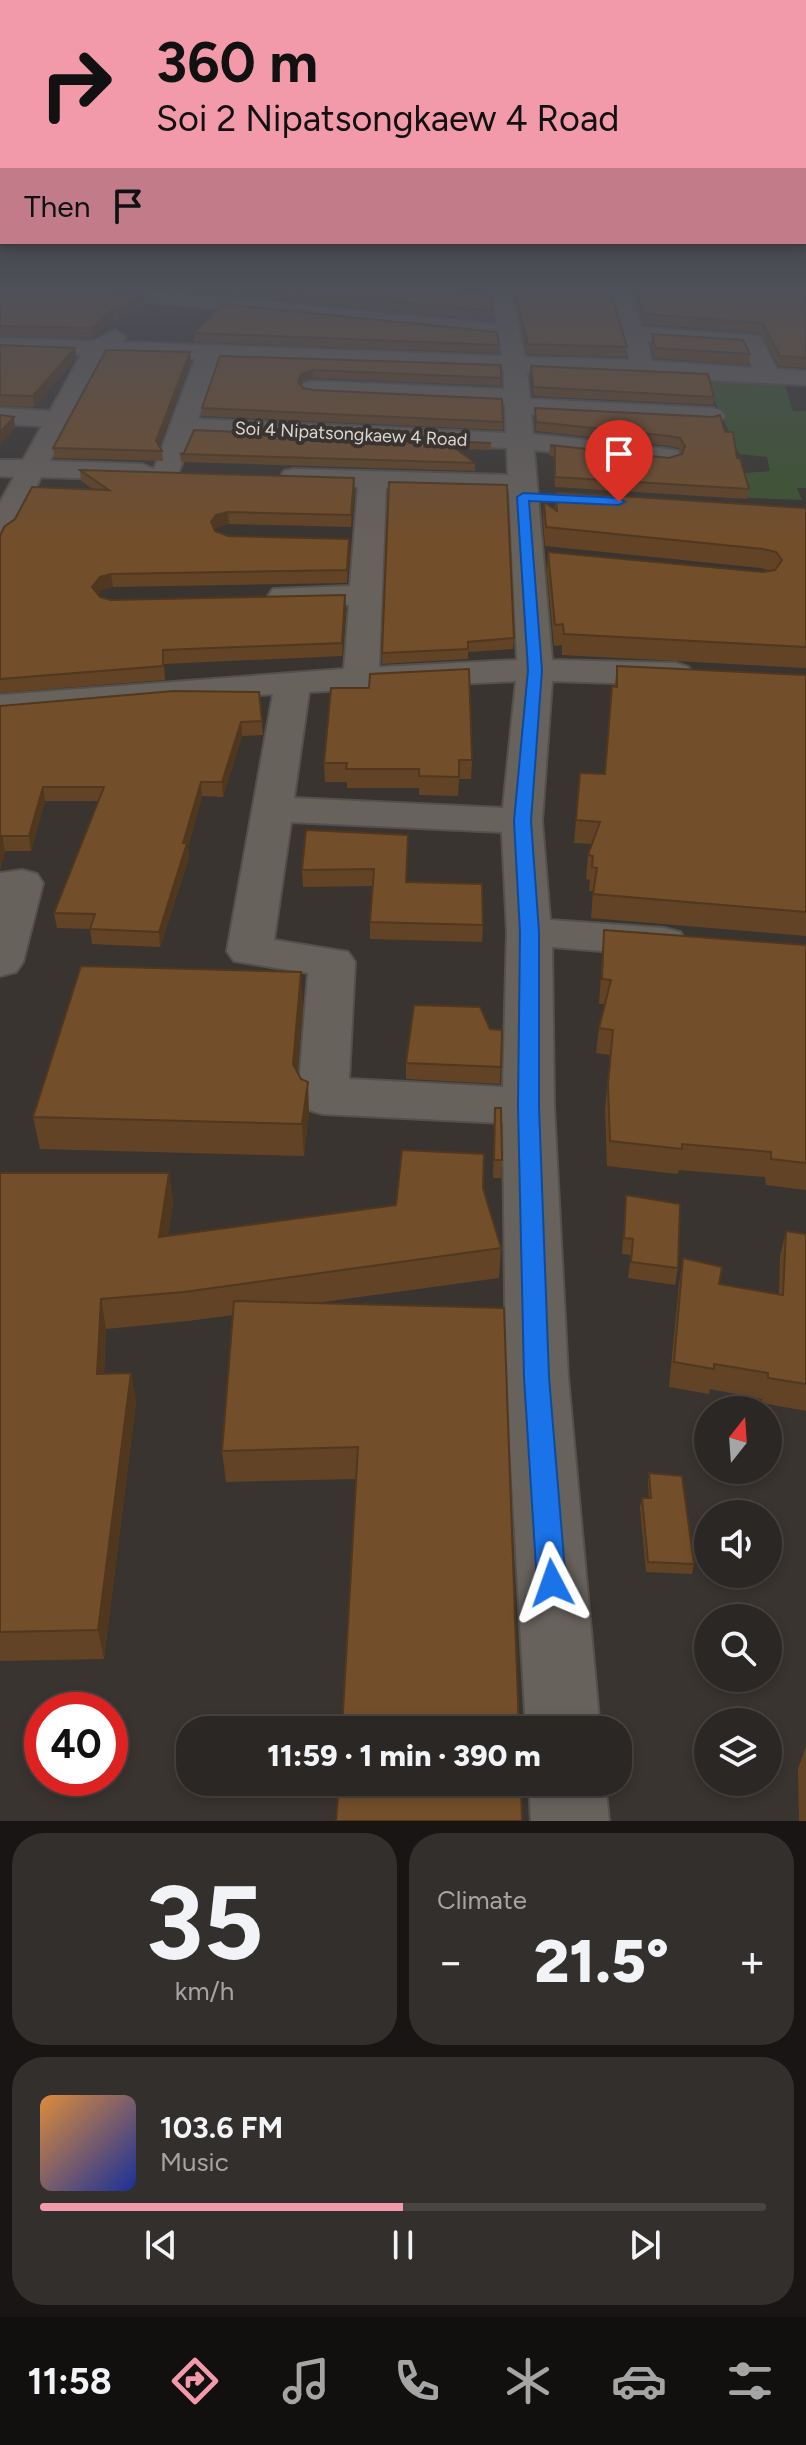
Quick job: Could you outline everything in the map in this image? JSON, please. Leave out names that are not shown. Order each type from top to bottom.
[{"type":"street","points":[[0,529],[84,371]]},
{"type":"street","points":[[166,473],[202,371]]},
{"type":"street","points":[[515,371],[535,670],[522,821],[529,932],[528,1106],[537,1377],[562,1716]]},
{"type":"street","points":[[690,371],[806,378]]},
{"type":"street","points":[[767,371],[769,376]]},
{"type":"street","points":[[313,388],[712,416]]},
{"type":"street","points":[[0,416],[58,419]]},
{"type":"street","name":"Soi 4 Nipatsongkaew 4 Road","points":[[182,426],[520,441],[668,457]]},
{"type":"street","points":[[0,468],[198,474]]},
{"type":"street","points":[[261,476],[523,490],[555,499]]},
{"type":"street","points":[[361,680],[366,595],[352,539],[372,480]]},
{"type":"street","points":[[526,557],[557,560]]},
{"type":"street","points":[[255,597],[366,595]]},
{"type":"street","points":[[0,706],[293,682],[535,670],[712,676]]},
{"type":"street","points":[[293,682],[250,951],[332,962],[323,1096],[528,1106]]},
{"type":"street","points":[[273,809],[522,821]]},
{"type":"street","points":[[0,962],[11,884]]},
{"type":"street","points":[[529,932],[698,945]]},
{"type":"street","points":[[568,1796],[570,1821]]},
{"type":"green space","points":[[705,379],[785,385],[793,411],[806,411],[806,488],[797,488],[802,500],[748,498],[745,473],[770,471],[767,457],[739,454]]},
{"type":"building","points":[[0,371],[55,371],[33,396],[0,395]]},
{"type":"building","points":[[95,371],[183,371],[156,441],[162,451],[53,448]]},
{"type":"building","points":[[215,371],[310,371],[301,374],[298,382],[303,388],[502,399],[503,422],[202,408]]},
{"type":"building","points":[[336,371],[501,371],[501,378]]},
{"type":"building","points":[[531,371],[708,374],[714,397],[533,387]]},
{"type":"building","points":[[535,408],[720,415],[725,432],[733,432],[737,458],[740,458],[749,489],[555,477],[555,447],[550,445],[669,458],[682,454],[685,446],[680,438],[669,436],[536,422]]},
{"type":"building","points":[[0,415],[14,417],[0,432]]},
{"type":"building","points":[[194,430],[491,443],[445,441],[475,463],[180,454],[184,453]]},
{"type":"building","points":[[80,470],[354,478],[351,515],[228,512],[216,515],[211,522],[215,531],[228,536],[349,539],[347,570],[111,574],[100,577],[92,587],[100,597],[111,600],[345,595],[342,643],[163,650],[163,666],[0,679],[0,536],[4,527],[15,519],[32,487],[109,490]]},
{"type":"building","points":[[389,482],[507,485],[514,638],[468,642],[468,649],[382,653]]},
{"type":"building","points":[[556,492],[806,508],[806,647],[564,634],[563,624],[555,625],[548,552],[763,572],[775,570],[782,560],[776,552],[763,549],[546,527],[544,502],[557,511]]},
{"type":"building","points":[[617,666],[806,675],[806,912],[593,894],[597,868],[592,867],[593,856],[588,855],[600,822],[576,820],[580,773],[605,774],[612,686],[617,687]]},
{"type":"building","points":[[469,669],[472,760],[459,760],[459,777],[419,776],[419,769],[346,769],[347,763],[324,763],[331,688],[369,688],[370,674]]},
{"type":"building","points":[[174,691],[259,692],[262,721],[241,722],[222,782],[201,782],[183,843],[187,843],[159,932],[90,929],[95,914],[54,913],[104,787],[43,787],[29,836],[2,836],[0,845],[0,706]]},
{"type":"building","points":[[306,830],[408,835],[406,882],[482,884],[483,925],[370,922],[374,869],[302,870]]},
{"type":"building","points":[[604,930],[806,945],[806,1163],[771,1159],[771,1152],[682,1144],[682,1149],[610,1141],[608,1084],[613,1030],[599,1028],[611,980],[602,979]]},
{"type":"building","points":[[81,966],[301,972],[293,1064],[301,1079],[308,1082],[302,1124],[33,1117]]},
{"type":"building","points":[[414,1005],[480,1007],[490,1029],[502,1030],[501,1067],[406,1063]]},
{"type":"building","points":[[495,1108],[501,1108],[502,1160],[494,1160]]},
{"type":"building","points":[[402,1150],[484,1154],[483,1188],[501,1248],[184,1292],[101,1299],[97,1374],[131,1373],[98,1630],[0,1632],[0,1173],[169,1173],[159,1237],[396,1205]]},
{"type":"building","points":[[626,1195],[680,1204],[678,1268],[631,1262],[633,1239],[624,1238]]},
{"type":"building","points":[[786,1231],[806,1234],[806,1384],[768,1378],[768,1373],[714,1364],[714,1369],[674,1362],[683,1258],[722,1267],[719,1284],[783,1295]]},
{"type":"building","points":[[234,1301],[504,1308],[519,1716],[343,1716],[358,1447],[222,1451]]},
{"type":"building","points":[[649,1473],[682,1476],[694,1564],[648,1562],[642,1498],[651,1498]]},
{"type":"building","points":[[338,1796],[521,1796],[522,1821],[336,1821]]},
{"type":"route","points":[[552,1583],[537,1377],[528,1106],[529,932],[522,821],[535,670],[523,497],[619,502]]}]
